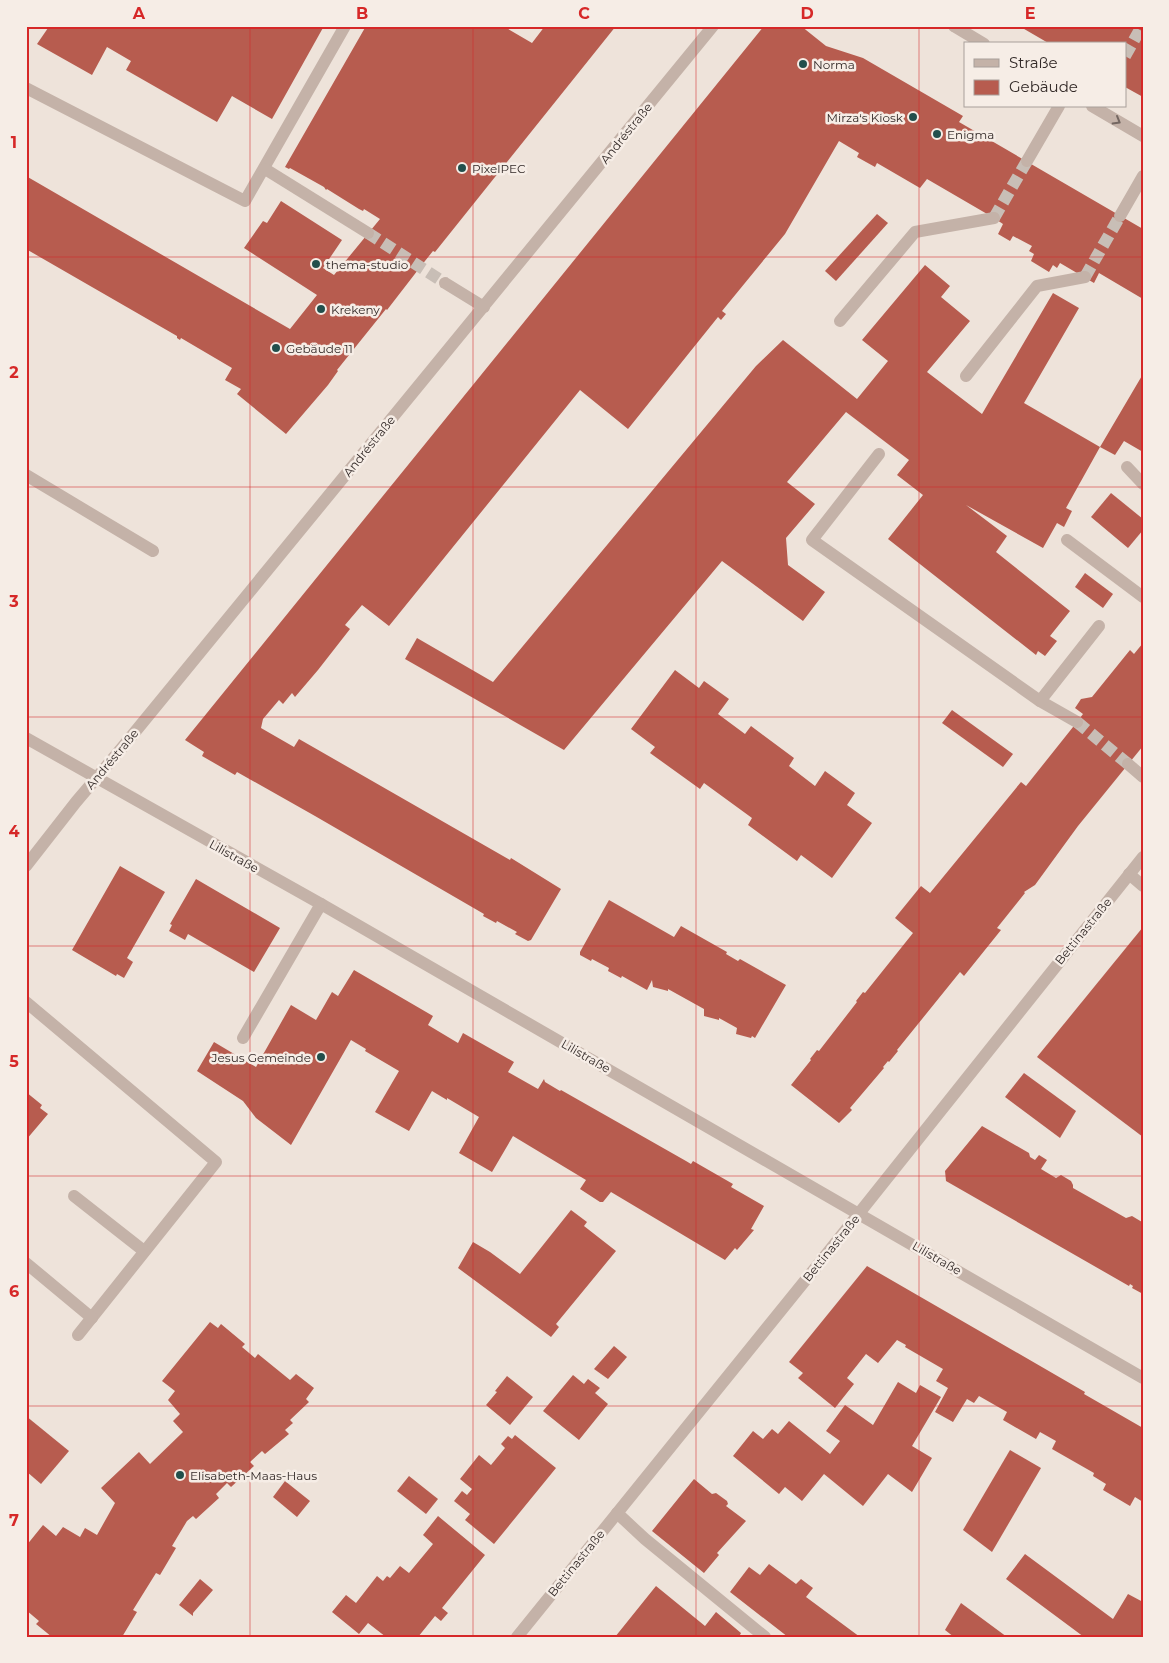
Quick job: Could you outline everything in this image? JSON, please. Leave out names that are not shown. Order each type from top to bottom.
[{"type":"street","points":[[26,88],[245,201],[345,26]]},
{"type":"street","name":"Andréstraße","points":[[26,866],[96,778],[713,26]]},
{"type":"street","points":[[954,26],[981,42]]},
{"type":"street","points":[[1027,161],[1058,108]]},
{"type":"street","points":[[1097,108],[1143,136]]},
{"type":"street","points":[[265,169],[368,233]]},
{"type":"street","points":[[1120,216],[1143,176]]},
{"type":"street","points":[[840,321],[915,232],[994,218]]},
{"type":"street","points":[[966,376],[1037,286],[1085,277]]},
{"type":"street","points":[[445,283],[484,306]]},
{"type":"street","points":[[879,454],[812,540],[1040,700],[1077,722]]},
{"type":"street","points":[[1127,467],[1143,484]]},
{"type":"street","points":[[26,475],[153,552]]},
{"type":"street","points":[[1067,540],[1143,597]]},
{"type":"street","points":[[1040,700],[1099,626]]},
{"type":"street","name":"Lilistraße","points":[[26,738],[320,904],[1143,1378]]},
{"type":"street","points":[[1128,764],[1143,777]]},
{"type":"street","name":"Bettinastraße","points":[[517,1637],[829,1251],[1143,857]]},
{"type":"street","points":[[1129,874],[1143,886]]},
{"type":"street","points":[[243,1038],[320,904]]},
{"type":"street","points":[[26,1002],[216,1162],[78,1335]]},
{"type":"street","points":[[74,1196],[144,1252]]},
{"type":"street","points":[[26,1263],[92,1318]]},
{"type":"street","points":[[617,1513],[645,1539],[765,1637]]},
{"type":"building","points":[[45,26],[324,26],[272,119],[232,96],[217,122],[126,70],[131,61],[107,47],[92,75],[37,44],[48,28]]},
{"type":"building","points":[[366,26],[503,26],[532,43],[545,26],[616,26],[435,252],[433,251],[337,370],[328,385],[286,434],[237,394],[241,389],[225,380],[232,368],[181,338],[180,340],[177,336],[26,249],[26,176],[290,329],[317,295],[244,248],[263,221],[267,223],[281,201],[342,240],[323,268],[334,275],[380,219],[364,209],[363,211],[359,209],[290,168],[285,167]]},
{"type":"building","points":[[764,26],[801,26],[826,46],[863,58],[963,116],[959,122],[1143,229],[1143,299],[1099,273],[1094,283],[1060,263],[1057,268],[1053,265],[1049,272],[1031,261],[1034,254],[1029,251],[1032,246],[1013,236],[1010,241],[998,234],[1003,224],[994,218],[927,179],[920,188],[877,163],[875,167],[857,157],[859,153],[839,141],[785,234],[722,311],[726,314],[721,320],[718,317],[628,429],[580,390],[389,626],[362,605],[345,625],[350,629],[318,670],[295,697],[292,693],[283,704],[279,700],[263,719],[261,728],[294,747],[299,739],[510,860],[511,858],[561,889],[531,940],[528,941],[515,934],[517,932],[483,916],[484,914],[315,816],[237,772],[235,775],[202,756],[204,752],[185,740]]},
{"type":"building","points":[[1019,26],[1142,26],[1143,97],[1126,88],[1126,42],[1047,42]]},
{"type":"building","points":[[877,214],[888,223],[836,281],[825,271]]},
{"type":"building","points":[[925,265],[950,286],[941,297],[970,321],[927,372],[982,414],[1053,293],[1079,308],[1024,403],[1100,447],[1066,508],[1072,511],[1064,527],[1057,523],[1043,548],[966,505],[1007,536],[996,552],[1070,611],[1050,636],[1057,641],[1045,656],[1038,651],[1036,655],[888,539],[923,495],[897,475],[909,460],[846,412],[787,482],[815,504],[786,538],[788,565],[825,592],[803,621],[722,561],[564,750],[405,659],[417,638],[493,682],[756,366],[783,340],[857,399],[888,361],[862,340]]},
{"type":"building","points":[[1143,374],[1143,452],[1124,441],[1115,455],[1100,447]]},
{"type":"building","points":[[1111,493],[1143,519],[1143,530],[1128,548],[1091,517]]},
{"type":"building","points":[[1085,573],[1113,594],[1103,608],[1075,587]]},
{"type":"building","points":[[1143,643],[1143,746],[1078,826],[1035,885],[1024,892],[997,928],[1001,930],[964,976],[960,972],[850,1108],[852,1110],[839,1123],[791,1085],[863,992],[865,993],[913,933],[895,918],[921,886],[930,893],[1021,782],[1026,786],[1077,722],[1083,714],[1075,708],[1081,699],[1092,697],[1130,650],[1134,654]]},
{"type":"building","points":[[675,670],[699,688],[704,681],[729,699],[718,714],[745,734],[751,726],[794,758],[789,766],[815,786],[825,771],[855,793],[847,805],[872,823],[832,878],[801,855],[797,861],[748,825],[752,818],[704,783],[700,789],[650,753],[655,747],[631,729]]},
{"type":"building","points":[[952,710],[1013,754],[1003,767],[942,723]]},
{"type":"building","points":[[120,866],[165,892],[127,958],[133,962],[124,978],[117,974],[116,976],[72,950]]},
{"type":"building","points":[[196,879],[280,928],[254,972],[188,934],[185,940],[169,931],[172,925],[170,924]]},
{"type":"building","points":[[609,900],[674,937],[681,926],[727,952],[726,954],[738,961],[740,959],[786,985],[755,1038],[736,1034],[737,1028],[719,1018],[719,1020],[704,1016],[704,1009],[668,989],[668,991],[653,987],[652,980],[647,990],[622,976],[621,978],[608,971],[609,968],[592,959],[591,961],[580,955]]},
{"type":"building","points":[[1143,927],[1143,1137],[1037,1057]]},
{"type":"building","points":[[354,970],[433,1016],[428,1025],[458,1043],[463,1033],[514,1062],[508,1072],[538,1089],[544,1079],[545,1082],[560,1091],[691,1164],[693,1161],[733,1184],[731,1187],[764,1206],[751,1229],[754,1230],[737,1250],[735,1248],[725,1260],[611,1192],[603,1202],[600,1202],[580,1189],[586,1180],[513,1136],[492,1172],[459,1153],[479,1117],[447,1098],[447,1100],[432,1091],[409,1131],[375,1112],[399,1071],[365,1051],[366,1049],[351,1040],[291,1145],[256,1118],[243,1101],[197,1071],[214,1042],[256,1067],[291,1005],[316,1020],[332,992],[338,996]]},
{"type":"building","points":[[1024,1073],[1076,1111],[1060,1138],[1005,1097]]},
{"type":"building","points":[[26,1092],[42,1105],[40,1108],[48,1114],[26,1140]]},
{"type":"building","points":[[982,1126],[1029,1153],[1030,1157],[1035,1160],[1039,1155],[1047,1160],[1041,1169],[1056,1178],[1061,1175],[1071,1181],[1073,1188],[1126,1218],[1132,1216],[1142,1222],[1143,1294],[1132,1288],[1133,1286],[1130,1284],[1129,1286],[946,1181],[945,1171]]},
{"type":"building","points":[[571,1210],[587,1222],[584,1226],[616,1251],[556,1324],[559,1327],[551,1337],[458,1268],[473,1242],[520,1274]]},
{"type":"building","points":[[867,1266],[1085,1392],[1084,1394],[1143,1428],[1143,1502],[1135,1497],[1130,1506],[1103,1490],[1106,1484],[1093,1476],[1094,1473],[1052,1449],[1056,1441],[1040,1432],[1036,1439],[1003,1420],[1007,1412],[979,1396],[974,1403],[967,1399],[953,1422],[935,1412],[948,1388],[936,1381],[943,1369],[905,1347],[906,1345],[897,1340],[878,1363],[866,1354],[847,1378],[854,1384],[835,1408],[798,1378],[803,1373],[789,1362]]},
{"type":"building","name":"Elisabeth-Maas-Haus","points":[[210,1322],[218,1328],[221,1324],[245,1344],[242,1347],[255,1358],[258,1354],[290,1380],[296,1374],[314,1388],[306,1399],[309,1402],[290,1420],[293,1423],[285,1430],[289,1434],[265,1454],[262,1451],[250,1462],[254,1466],[231,1487],[227,1483],[216,1494],[219,1498],[196,1519],[193,1516],[187,1521],[172,1546],[176,1548],[160,1575],[156,1573],[133,1610],[137,1612],[122,1637],[52,1637],[36,1624],[39,1621],[26,1610],[26,1546],[43,1525],[56,1536],[63,1527],[80,1537],[85,1528],[97,1535],[115,1503],[101,1488],[139,1452],[150,1464],[183,1432],[173,1421],[180,1414],[168,1400],[175,1391],[162,1381]]},
{"type":"building","points":[[614,1346],[627,1357],[608,1379],[594,1369]]},
{"type":"building","points":[[573,1375],[584,1384],[588,1379],[600,1388],[595,1393],[608,1404],[579,1440],[543,1411]]},
{"type":"building","points":[[507,1376],[533,1397],[510,1425],[486,1405]]},
{"type":"building","points":[[898,1382],[916,1393],[920,1385],[941,1397],[912,1446],[932,1458],[912,1492],[888,1474],[863,1506],[824,1474],[802,1501],[785,1487],[779,1494],[733,1456],[753,1431],[763,1439],[772,1429],[778,1434],[789,1421],[830,1454],[840,1441],[826,1431],[845,1405],[873,1425]]},
{"type":"building","points":[[26,1416],[69,1451],[41,1484],[26,1471]]},
{"type":"building","points":[[515,1435],[556,1468],[494,1544],[465,1520],[470,1514],[454,1501],[462,1491],[467,1495],[472,1489],[460,1479],[479,1455],[491,1465],[505,1448],[501,1444],[508,1436],[512,1439]]},
{"type":"building","points":[[1010,1450],[1041,1468],[992,1552],[963,1530]]},
{"type":"building","points":[[409,1476],[438,1499],[426,1514],[397,1491]]},
{"type":"building","points":[[694,1479],[712,1494],[716,1493],[727,1501],[728,1504],[726,1506],[746,1521],[717,1553],[719,1555],[704,1573],[652,1531]]},
{"type":"building","points":[[285,1481],[310,1501],[297,1517],[273,1497]]},
{"type":"building","points":[[438,1516],[485,1555],[442,1608],[448,1613],[441,1621],[435,1616],[418,1637],[386,1637],[368,1623],[359,1634],[332,1612],[346,1595],[356,1603],[377,1576],[383,1581],[387,1576],[390,1578],[400,1566],[409,1573],[433,1544],[423,1535]]},
{"type":"building","points":[[1025,1554],[1113,1619],[1128,1594],[1143,1602],[1143,1637],[1084,1637],[1006,1579]]},
{"type":"building","points":[[769,1564],[796,1584],[801,1579],[813,1588],[806,1597],[860,1637],[788,1637],[730,1592],[749,1567],[760,1575]]},
{"type":"building","points":[[200,1579],[213,1590],[193,1613],[193,1616],[179,1605]]},
{"type":"building","points":[[656,1586],[705,1626],[716,1612],[741,1633],[739,1637],[615,1637]]},
{"type":"building","points":[[961,1603],[1007,1637],[954,1637],[945,1630]]},
{"type":"tunnel","points":[[1126,54],[1142,26]]},
{"type":"tunnel","points":[[994,218],[1027,161]]},
{"type":"tunnel","points":[[1085,277],[1120,216]]},
{"type":"tunnel","points":[[368,233],[445,283]]},
{"type":"tunnel","points":[[1077,722],[1128,764]]},
{"type":"place","name":"Norma","points":[[803,64]]},
{"type":"place","name":"Mirza‘s Kiosk","points":[[913,117]]},
{"type":"place","name":"Enigma","points":[[937,134]]},
{"type":"place","name":"PixelPEC","points":[[462,168]]},
{"type":"place","name":"thema-studio","points":[[316,264]]},
{"type":"place","name":"Krekeny","points":[[321,309]]},
{"type":"place","name":"Gebäude 11","points":[[276,348]]},
{"type":"place","name":"Jesus Gemeinde","points":[[321,1057]]},
{"type":"place","name":"Elisabeth-Maas-Haus","points":[[180,1475]]}]
